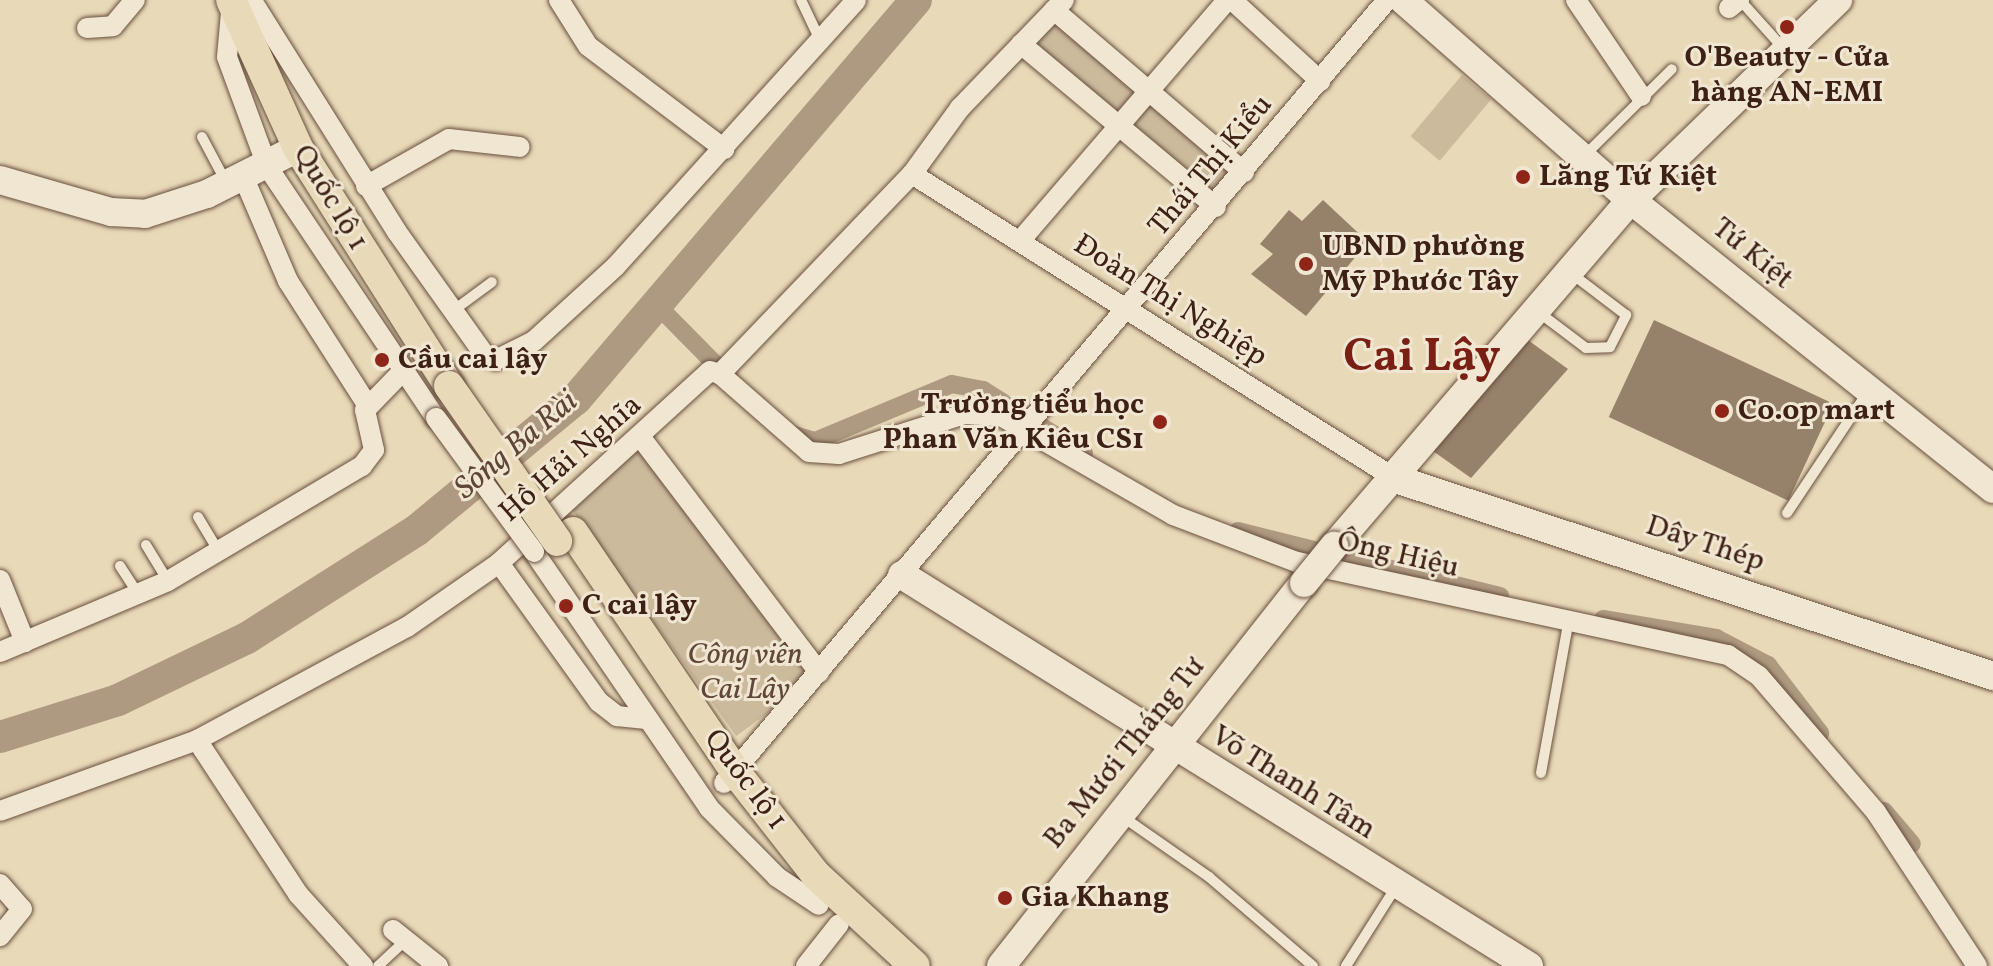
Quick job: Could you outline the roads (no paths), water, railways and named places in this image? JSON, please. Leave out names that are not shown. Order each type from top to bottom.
[{"type":"main road","name":"Quốc lộ 1","points":[[242,2],[298,148],[458,381]]},
{"type":"main road","name":"Quốc lộ 1","points":[[242,2],[293,108],[458,381]]},
{"type":"main road","points":[[458,381],[554,542]]},
{"type":"main road","name":"Quốc lộ 1","points":[[554,542],[829,914],[885,966]]},
{"type":"main road","name":"Quốc lộ 1","points":[[729,776],[816,875],[915,966]]},
{"type":"street","points":[[87,28],[113,26],[135,0]]},
{"type":"street","points":[[559,0],[588,46],[724,149]]},
{"type":"street","points":[[242,2],[484,354],[511,356],[616,266],[856,0]]},
{"type":"street","points":[[1020,241],[1229,0],[1320,81]]},
{"type":"street","name":"Thái Thị Kiểu","points":[[1028,429],[1387,0]]},
{"type":"street","name":"Tứ Kiệt","points":[[1403,0],[1631,200],[1993,489]]},
{"type":"street","points":[[1576,0],[1641,96]]},
{"type":"street","points":[[1396,479],[1533,309],[1631,200],[1838,0]]},
{"type":"street","points":[[0,652],[139,596],[221,553],[369,460],[374,450],[368,406],[288,281],[246,175],[227,57],[242,2]]},
{"type":"street","points":[[1059,5],[1151,92],[1244,172]]},
{"type":"street","name":"Hồ Hải Nghĩa","points":[[0,811],[197,740],[339,667],[499,563],[642,439],[710,371],[727,367],[912,174],[1021,44],[1059,5]]},
{"type":"street","points":[[1021,44],[1216,207]]},
{"type":"street","points":[[366,186],[449,139],[520,147]]},
{"type":"street","points":[[0,180],[130,215],[246,175],[298,148]]},
{"type":"street","name":"Đoàn Thị Nghiệp","points":[[912,174],[1396,479]]},
{"type":"street","points":[[246,175],[436,418],[554,542],[644,719],[736,839],[829,914],[806,966]]},
{"type":"street","name":"Ông Hiệu","points":[[727,367],[794,444],[822,455],[964,414],[1001,416],[1173,515],[1297,562],[1568,625],[1705,649],[1759,676],[1909,855],[1977,966]]},
{"type":"street","points":[[368,406],[401,373]]},
{"type":"street","points":[[729,776],[1028,429]]},
{"type":"street","points":[[642,439],[819,672]]},
{"type":"street","name":"Ba Mươi Tháng Tư","points":[[1001,966],[1334,546],[1396,479]]},
{"type":"street","name":"Dây Thép","points":[[1396,479],[1993,676]]},
{"type":"street","points":[[499,563],[599,702],[617,716],[644,719]]},
{"type":"street","name":"Võ Thanh Tâm","points":[[902,575],[1172,748],[1529,966]]},
{"type":"street","points":[[0,580],[25,642]]},
{"type":"street","points":[[197,740],[290,884],[355,963]]},
{"type":"street","points":[[0,884],[22,909],[0,936]]},
{"type":"street","points":[[399,935],[438,966]]},
{"type":"lane","points":[[801,0],[820,40]]},
{"type":"lane","points":[[1736,3],[1786,51]]},
{"type":"lane","points":[[1583,158],[1641,96],[1672,69]]},
{"type":"lane","points":[[202,137],[246,175]]},
{"type":"lane","points":[[1533,309],[1586,348],[1610,347],[1626,315],[1567,271]]},
{"type":"lane","points":[[454,310],[492,282]]},
{"type":"lane","points":[[1787,513],[1868,391]]},
{"type":"lane","points":[[198,517],[221,553]]},
{"type":"lane","points":[[146,545],[168,581]]},
{"type":"lane","points":[[120,566],[139,596]]},
{"type":"lane","points":[[1541,773],[1568,625]]},
{"type":"lane","points":[[1120,814],[1209,877],[1313,966]]},
{"type":"lane","points":[[1346,966],[1396,887]]},
{"type":"lane","points":[[378,966],[399,935]]},
{"type":"waterway","name":"Sông Ba Rài","points":[[0,737],[118,700],[247,638],[417,530],[576,399],[916,0]]},
{"type":"waterway","points":[[655,303],[729,378]]},
{"type":"waterway","points":[[788,433],[815,441],[952,384],[983,390],[1084,453]]},
{"type":"waterway","points":[[1238,531],[1500,596]]},
{"type":"waterway","points":[[1603,619],[1716,638],[1768,665],[1820,733]]},
{"type":"waterway","points":[[1884,811],[1912,844]]},
{"type":"place","name":"O'Beauty - Cửa hàng AN-EMI","points":[[1787,27]]},
{"type":"place","name":"Lăng Tứ Kiệt","points":[[1523,177]]},
{"type":"place","name":"UBND phường Mỹ Phước Tây","points":[[1306,264]]},
{"type":"place","name":"Cầu cai lậy","points":[[382,360]]},
{"type":"place","name":"Co.op mart","points":[[1722,411]]},
{"type":"place","name":"Trường tiểu học Phan Văn Kiêu CS1","points":[[1160,422]]},
{"type":"place","name":"C cai lậy","points":[[566,606]]},
{"type":"place","name":"Gia Khang","points":[[1005,898]]},
{"type":"district","name":"Cai Lậy","points":[[1422,358]]},
{"type":"park label","name":"Công viên Cai Lậy","points":[[745,672]]}]
